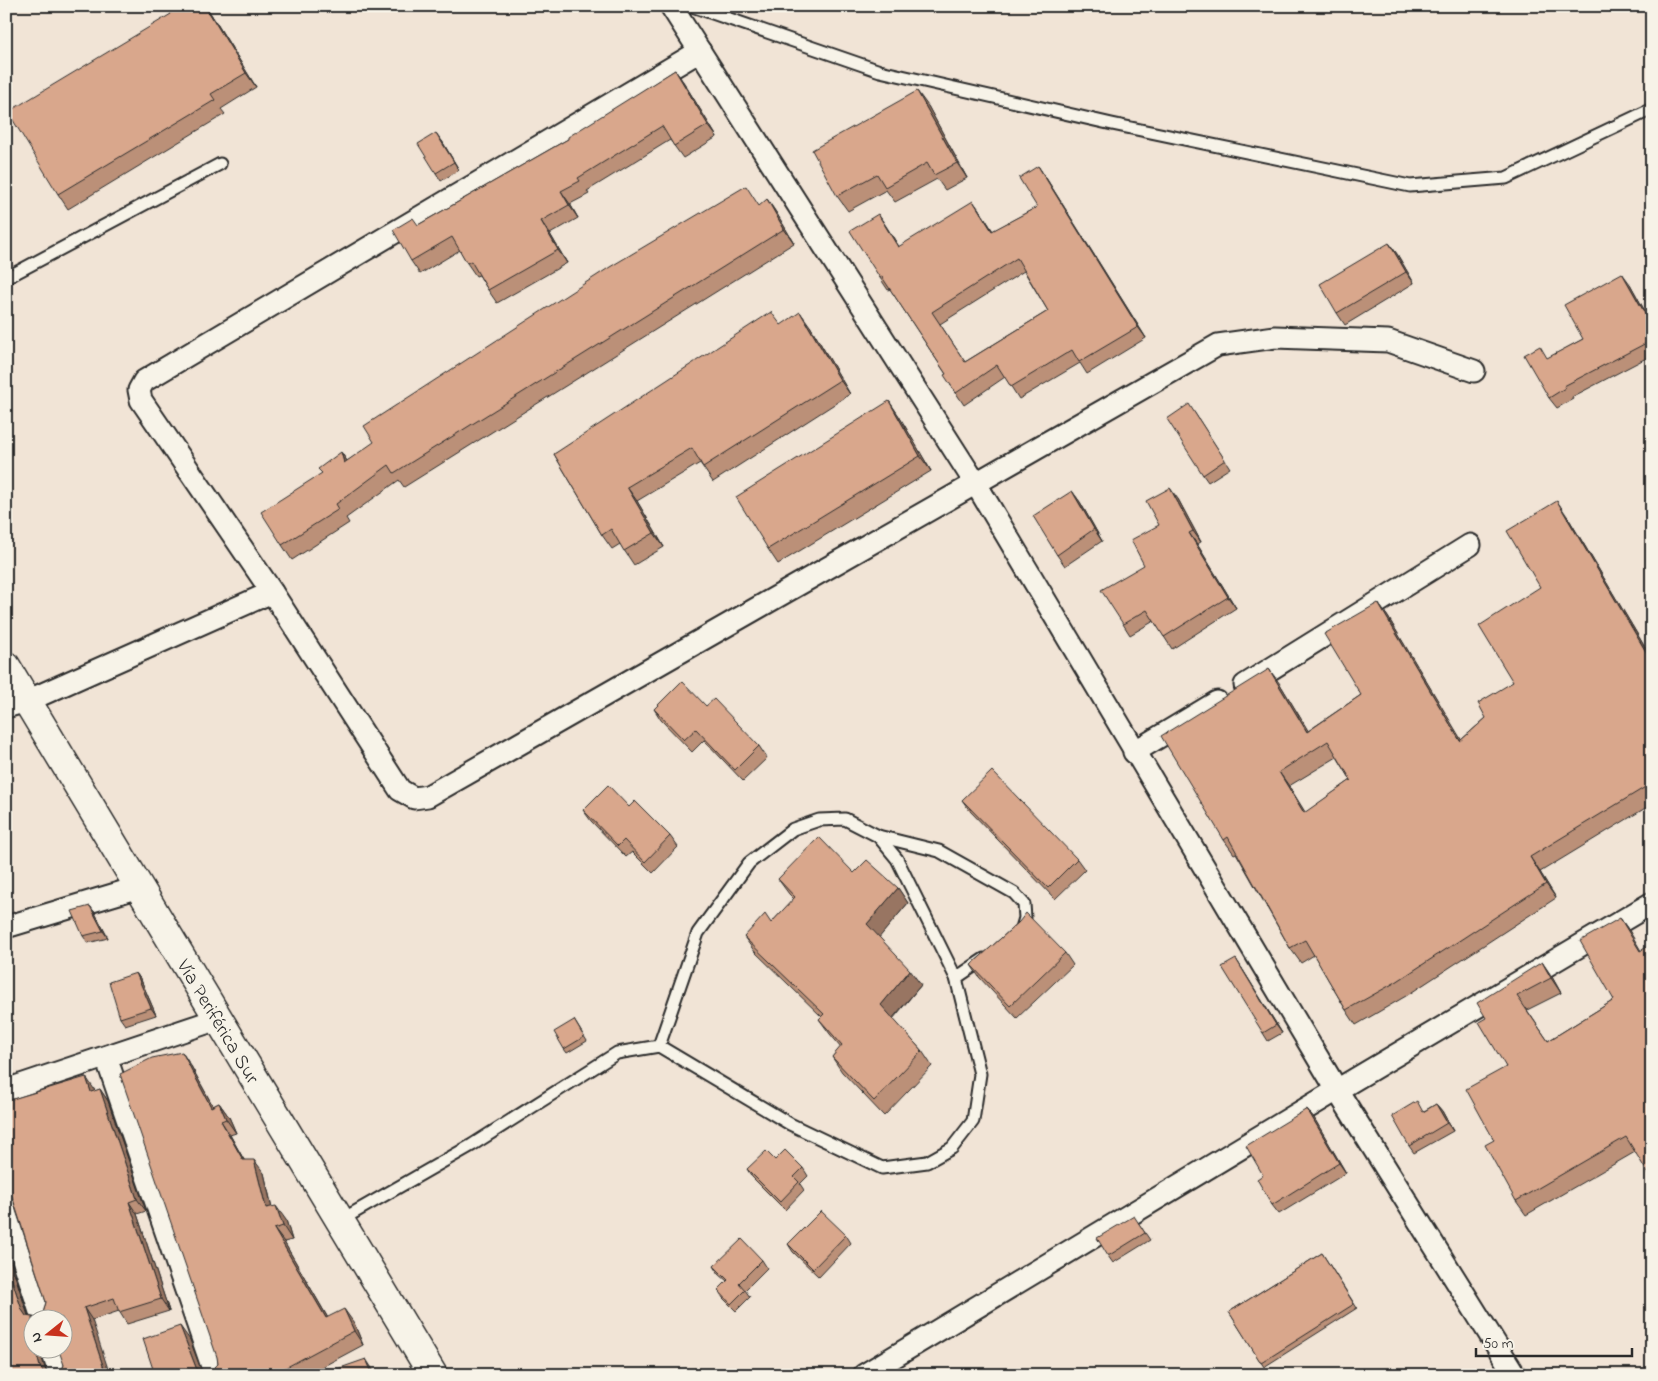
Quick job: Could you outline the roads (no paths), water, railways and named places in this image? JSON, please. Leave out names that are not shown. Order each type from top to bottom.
[{"type":"highway","name":"Vía Periférica Sur","points":[[6,666],[17,704],[139,887],[433,1375]]},
{"type":"street","points":[[671,6],[976,484],[1336,1090],[1515,1375]]},
{"type":"street","points":[[700,51],[144,381],[139,390],[141,400],[272,592],[400,790],[414,798],[428,796],[1218,345],[1275,337],[1388,341],[1474,371]]},
{"type":"street","points":[[1134,752],[1370,609],[1470,545]]},
{"type":"street","points":[[17,704],[272,592]]},
{"type":"street","points":[[6,927],[139,887]]},
{"type":"street","points":[[864,1375],[1336,1090],[1652,903]]},
{"type":"street","points":[[6,1090],[218,1019]]},
{"type":"street","points":[[106,1057],[215,1375]]},
{"type":"street","points":[[6,1206],[11,1237],[38,1308]]},
{"type":"street","points":[[54,1358],[60,1375]]},
{"type":"lane","points":[[692,6],[880,71],[1112,124],[1410,186],[1506,178],[1652,109]]},
{"type":"lane","points":[[6,278],[220,164]]},
{"type":"lane","points":[[659,1046],[698,932],[749,863],[793,829],[819,820],[844,819],[878,836],[939,851],[1014,893],[1024,904],[1025,918],[1022,928],[1014,935]]},
{"type":"lane","points":[[341,1220],[472,1145],[617,1053],[659,1046],[790,1124],[882,1168],[927,1162],[952,1148],[973,1121],[980,1074],[956,978],[897,859],[878,836]]},
{"type":"lane","points":[[956,978],[993,953]]}]
